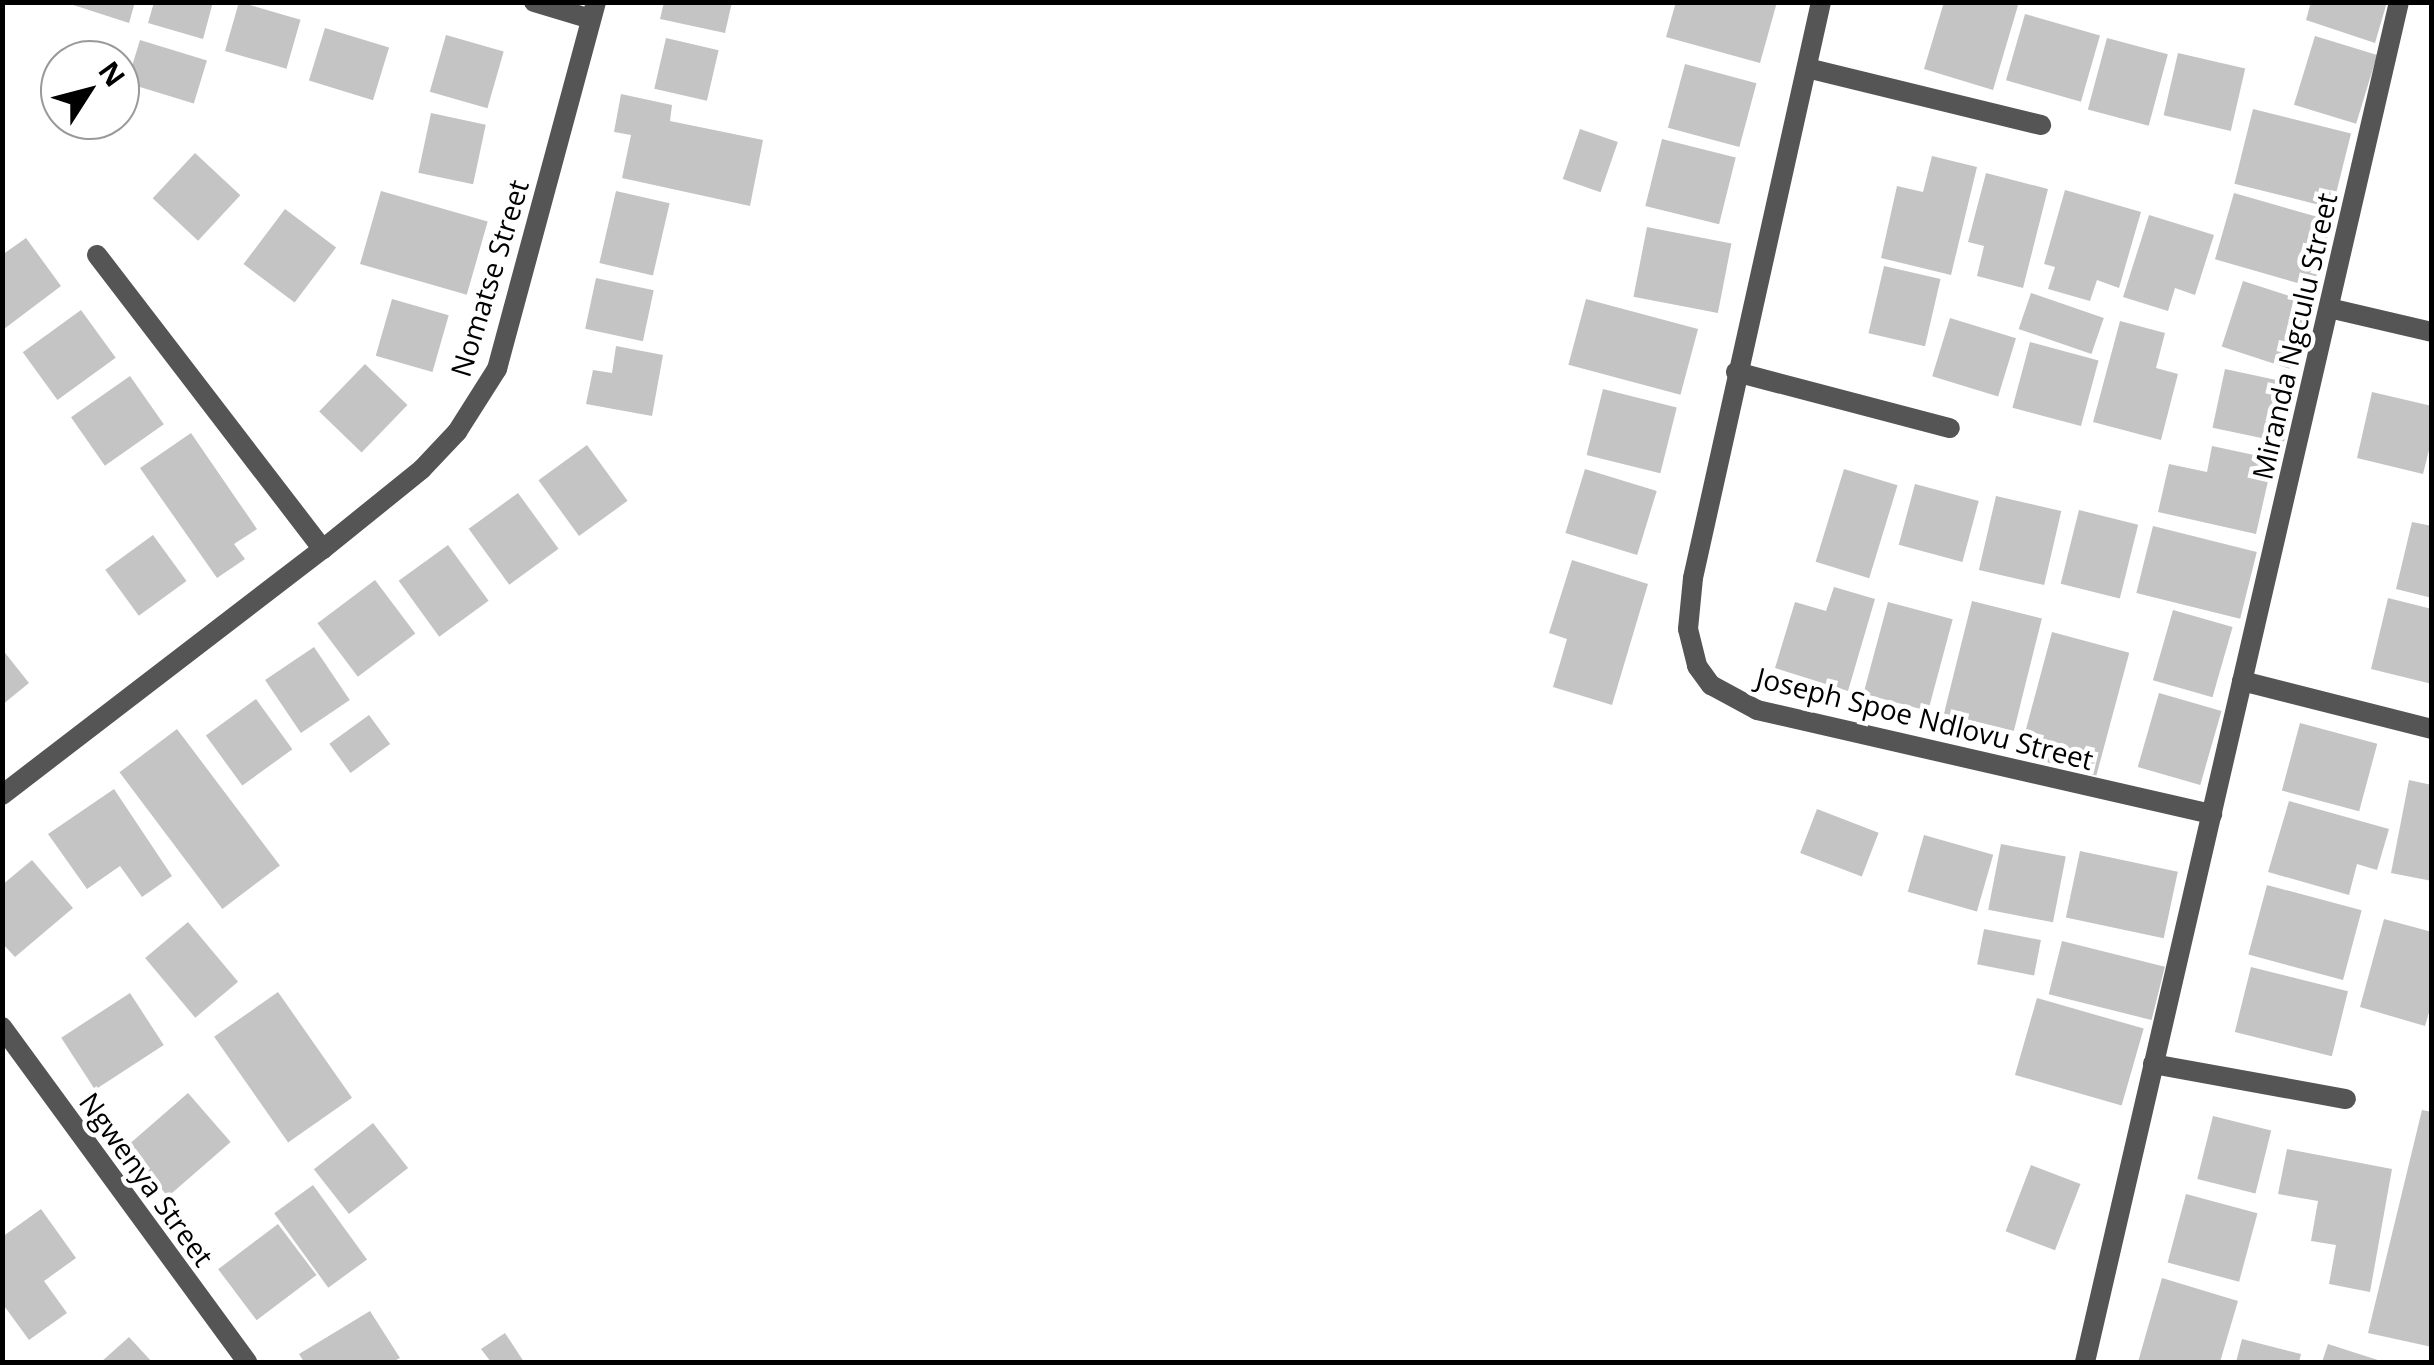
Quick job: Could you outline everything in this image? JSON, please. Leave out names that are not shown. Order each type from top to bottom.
[{"type":"street","name":"Nomatse Street","points":[[2,795],[323,549],[422,469],[457,432],[496,369],[594,11],[534,2]]},
{"type":"street","name":"Joseph Spoe Ndlovu Street","points":[[1821,2],[1736,372],[1689,607],[1690,648],[1711,685],[1757,710],[2212,814]]},
{"type":"street","name":"Miranda Ngculu Street","points":[[2085,1362],[2399,2]]},
{"type":"street","points":[[1807,68],[2041,124]]},
{"type":"street","points":[[97,254],[323,549]]},
{"type":"street","points":[[2329,308],[2432,332]]},
{"type":"street","points":[[1736,372],[1950,428]]},
{"type":"street","points":[[2242,681],[2432,729]]},
{"type":"street","name":"Ngwenya Street","points":[[2,1027],[247,1362]]},
{"type":"street","points":[[2152,1064],[2346,1098]]},
{"type":"building","points":[[64,2],[135,2],[129,23]]},
{"type":"building","points":[[154,2],[213,2],[203,39],[148,23]]},
{"type":"building","points":[[239,2],[301,20],[286,69],[225,51]]},
{"type":"building","points":[[664,2],[732,2],[725,33],[660,19]]},
{"type":"building","points":[[1676,2],[1777,2],[1760,63],[1666,37]]},
{"type":"building","points":[[1944,2],[2019,2],[1993,90],[1924,69]]},
{"type":"building","points":[[2311,2],[2387,2],[2375,43],[2306,20]]},
{"type":"building","points":[[2025,14],[2100,35],[2081,102],[2006,80]]},
{"type":"building","points":[[325,28],[389,48],[373,100],[309,81]]},
{"type":"building","points":[[446,35],[504,52],[487,108],[430,92]]},
{"type":"building","points":[[2315,36],[2377,55],[2356,124],[2294,105]]},
{"type":"building","points":[[666,38],[719,50],[707,101],[654,89]]},
{"type":"building","points":[[2107,38],[2168,54],[2149,126],[2088,109]]},
{"type":"building","points":[[140,40],[207,60],[194,103],[140,87]]},
{"type":"building","points":[[2178,53],[2245,69],[2231,131],[2164,115]]},
{"type":"building","points":[[1685,64],[1756,83],[1739,147],[1668,128]]},
{"type":"building","points":[[621,94],[672,105],[670,121],[763,140],[750,206],[622,178],[631,135],[614,132]]},
{"type":"building","points":[[2253,109],[2351,133],[2332,208],[2234,184]]},
{"type":"building","points":[[431,113],[486,125],[473,184],[418,173]]},
{"type":"building","points":[[1580,129],[1618,142],[1601,192],[1563,179]]},
{"type":"building","points":[[1662,139],[1736,157],[1719,224],[1645,206]]},
{"type":"building","points":[[195,153],[240,195],[198,241],[153,198]]},
{"type":"building","points":[[1932,156],[1977,167],[1951,275],[1881,258],[1897,186],[1923,192]]},
{"type":"building","points":[[1986,173],[2048,189],[2023,288],[1977,276],[1984,246],[1968,242]]},
{"type":"building","points":[[2065,190],[2141,212],[2119,288],[2097,280],[2090,301],[2048,289],[2055,267],[2044,264]]},
{"type":"building","points":[[381,191],[488,222],[467,295],[360,264]]},
{"type":"building","points":[[616,191],[670,203],[653,275],[599,263]]},
{"type":"building","points":[[2234,193],[2332,221],[2313,287],[2215,259]]},
{"type":"building","points":[[285,209],[336,248],[295,303],[243,264]]},
{"type":"building","points":[[2149,215],[2214,235],[2195,295],[2175,288],[2168,311],[2123,297]]},
{"type":"building","points":[[1647,227],[1731,243],[1718,313],[1633,297]]},
{"type":"building","points":[[26,238],[61,286],[4,329],[2,255]]},
{"type":"building","points":[[1884,266],[1941,279],[1925,346],[1868,333]]},
{"type":"building","points":[[596,278],[654,290],[643,341],[585,329]]},
{"type":"building","points":[[2243,281],[2311,303],[2290,369],[2222,347]]},
{"type":"building","points":[[2031,293],[2104,318],[2091,354],[2019,329]]},
{"type":"building","points":[[392,299],[449,315],[432,372],[376,356]]},
{"type":"building","points":[[1586,299],[1698,329],[1680,395],[1568,365]]},
{"type":"building","points":[[81,310],[116,358],[57,400],[23,352]]},
{"type":"building","points":[[1950,318],[2016,338],[1998,397],[1932,376]]},
{"type":"building","points":[[2120,321],[2165,333],[2156,368],[2178,374],[2161,440],[2093,422]]},
{"type":"building","points":[[2030,342],[2099,360],[2081,426],[2012,408]]},
{"type":"building","points":[[616,346],[663,355],[652,416],[586,404],[593,370],[612,373]]},
{"type":"building","points":[[365,364],[407,405],[362,452],[319,411]]},
{"type":"building","points":[[2225,369],[2296,384],[2284,443],[2213,428]]},
{"type":"building","points":[[130,376],[164,424],[105,466],[71,417]]},
{"type":"building","points":[[1603,389],[1677,407],[1660,473],[1587,455]]},
{"type":"building","points":[[2372,392],[2432,406],[2432,438],[2423,474],[2357,458]]},
{"type":"building","points":[[191,433],[257,529],[234,544],[245,559],[217,578],[140,468]]},
{"type":"building","points":[[587,445],[628,501],[579,536],[538,480]]},
{"type":"building","points":[[2212,446],[2273,459],[2256,534],[2158,512],[2169,464],[2207,472]]},
{"type":"building","points":[[1585,469],[1657,491],[1637,555],[1565,533]]},
{"type":"building","points":[[1844,469],[1898,485],[1869,578],[1816,562]]},
{"type":"building","points":[[1915,484],[1979,501],[1962,562],[1899,545]]},
{"type":"building","points":[[518,493],[559,549],[509,585],[469,529]]},
{"type":"building","points":[[1996,496],[2061,511],[2044,585],[1979,570]]},
{"type":"building","points":[[2079,510],[2138,525],[2120,598],[2061,584]]},
{"type":"building","points":[[2412,522],[2432,526],[2432,598],[2396,589]]},
{"type":"building","points":[[2153,526],[2257,552],[2240,619],[2136,593]]},
{"type":"building","points":[[153,535],[187,581],[139,616],[105,570]]},
{"type":"building","points":[[448,545],[489,601],[439,637],[399,581]]},
{"type":"building","points":[[1572,560],[1648,584],[1612,705],[1553,687],[1567,639],[1549,633]]},
{"type":"building","points":[[375,580],[415,634],[358,677],[317,623]]},
{"type":"building","points":[[1834,587],[1875,599],[1848,691],[1775,668],[1795,602],[1826,611]]},
{"type":"building","points":[[2388,598],[2432,609],[2432,684],[2371,669]]},
{"type":"building","points":[[1972,601],[2042,618],[2014,731],[1944,714]]},
{"type":"building","points":[[1888,602],[1953,619],[1928,711],[1863,694]]},
{"type":"building","points":[[2173,610],[2233,627],[2212,697],[2153,680]]},
{"type":"building","points":[[2052,632],[2129,653],[2096,775],[2019,755]]},
{"type":"building","points":[[314,647],[350,700],[301,733],[265,680]]},
{"type":"building","points":[[2,649],[29,683],[2,705]]},
{"type":"building","points":[[2159,693],[2221,711],[2200,785],[2138,767]]},
{"type":"building","points":[[256,699],[292,749],[242,786],[206,735]]},
{"type":"building","points":[[369,715],[390,744],[351,773],[329,744]]},
{"type":"building","points":[[2300,723],[2377,744],[2359,811],[2282,791]]},
{"type":"building","points":[[177,729],[280,866],[222,909],[119,772]]},
{"type":"building","points":[[2409,780],[2432,785],[2432,881],[2391,873]]},
{"type":"building","points":[[114,789],[172,876],[142,897],[120,866],[87,889],[48,834]]},
{"type":"building","points":[[2289,801],[2389,829],[2377,870],[2357,864],[2349,895],[2268,872]]},
{"type":"building","points":[[1817,809],[1879,833],[1862,877],[1800,853]]},
{"type":"building","points":[[1924,835],[1993,855],[1977,912],[1908,892]]},
{"type":"building","points":[[2001,844],[2066,857],[2053,922],[1988,910]]},
{"type":"building","points":[[2080,851],[2178,872],[2164,938],[2066,918]]},
{"type":"building","points":[[32,860],[73,908],[15,957],[2,943],[2,885]]},
{"type":"building","points":[[2267,885],[2362,910],[2343,980],[2248,955]]},
{"type":"building","points":[[2384,919],[2432,932],[2432,1002],[2425,1026],[2360,1007]]},
{"type":"building","points":[[188,922],[238,982],[195,1018],[145,958]]},
{"type":"building","points":[[1984,929],[2041,940],[2034,975],[1977,964]]},
{"type":"building","points":[[2062,941],[2165,967],[2152,1020],[2049,994]]},
{"type":"building","points":[[2251,967],[2348,991],[2332,1056],[2235,1032]]},
{"type":"building","points":[[278,992],[352,1098],[288,1142],[214,1037]]},
{"type":"building","points":[[130,993],[164,1045],[95,1090],[61,1038]]},
{"type":"building","points":[[2037,998],[2144,1029],[2122,1105],[2015,1075]]},
{"type":"building","points":[[188,1093],[231,1142],[168,1197],[125,1147]]},
{"type":"building","points":[[2422,1110],[2432,1112],[2432,1347],[2368,1333]]},
{"type":"building","points":[[2213,1116],[2271,1131],[2255,1194],[2197,1179]]},
{"type":"building","points":[[373,1123],[408,1168],[349,1214],[314,1169]]},
{"type":"building","points":[[2287,1149],[2392,1169],[2370,1292],[2329,1284],[2336,1245],[2311,1241],[2318,1201],[2278,1194]]},
{"type":"building","points":[[2031,1165],[2080,1184],[2055,1250],[2006,1231]]},
{"type":"building","points":[[313,1185],[367,1259],[328,1288],[274,1213]]},
{"type":"building","points":[[2186,1194],[2257,1213],[2239,1282],[2168,1263]]},
{"type":"building","points":[[41,1209],[76,1258],[44,1281],[67,1313],[29,1340],[2,1303],[2,1237]]},
{"type":"building","points":[[278,1224],[317,1275],[257,1320],[218,1269]]},
{"type":"building","points":[[2162,1278],[2238,1301],[2220,1362],[2138,1362]]},
{"type":"building","points":[[370,1311],[400,1358],[392,1362],[304,1362],[299,1354]]},
{"type":"building","points":[[505,1333],[524,1362],[491,1362],[481,1349]]},
{"type":"building","points":[[129,1337],[152,1362],[101,1362]]},
{"type":"building","points":[[2242,1339],[2301,1354],[2299,1362],[2236,1362]]},
{"type":"building","points":[[2328,1344],[2384,1362],[2322,1362]]}]
